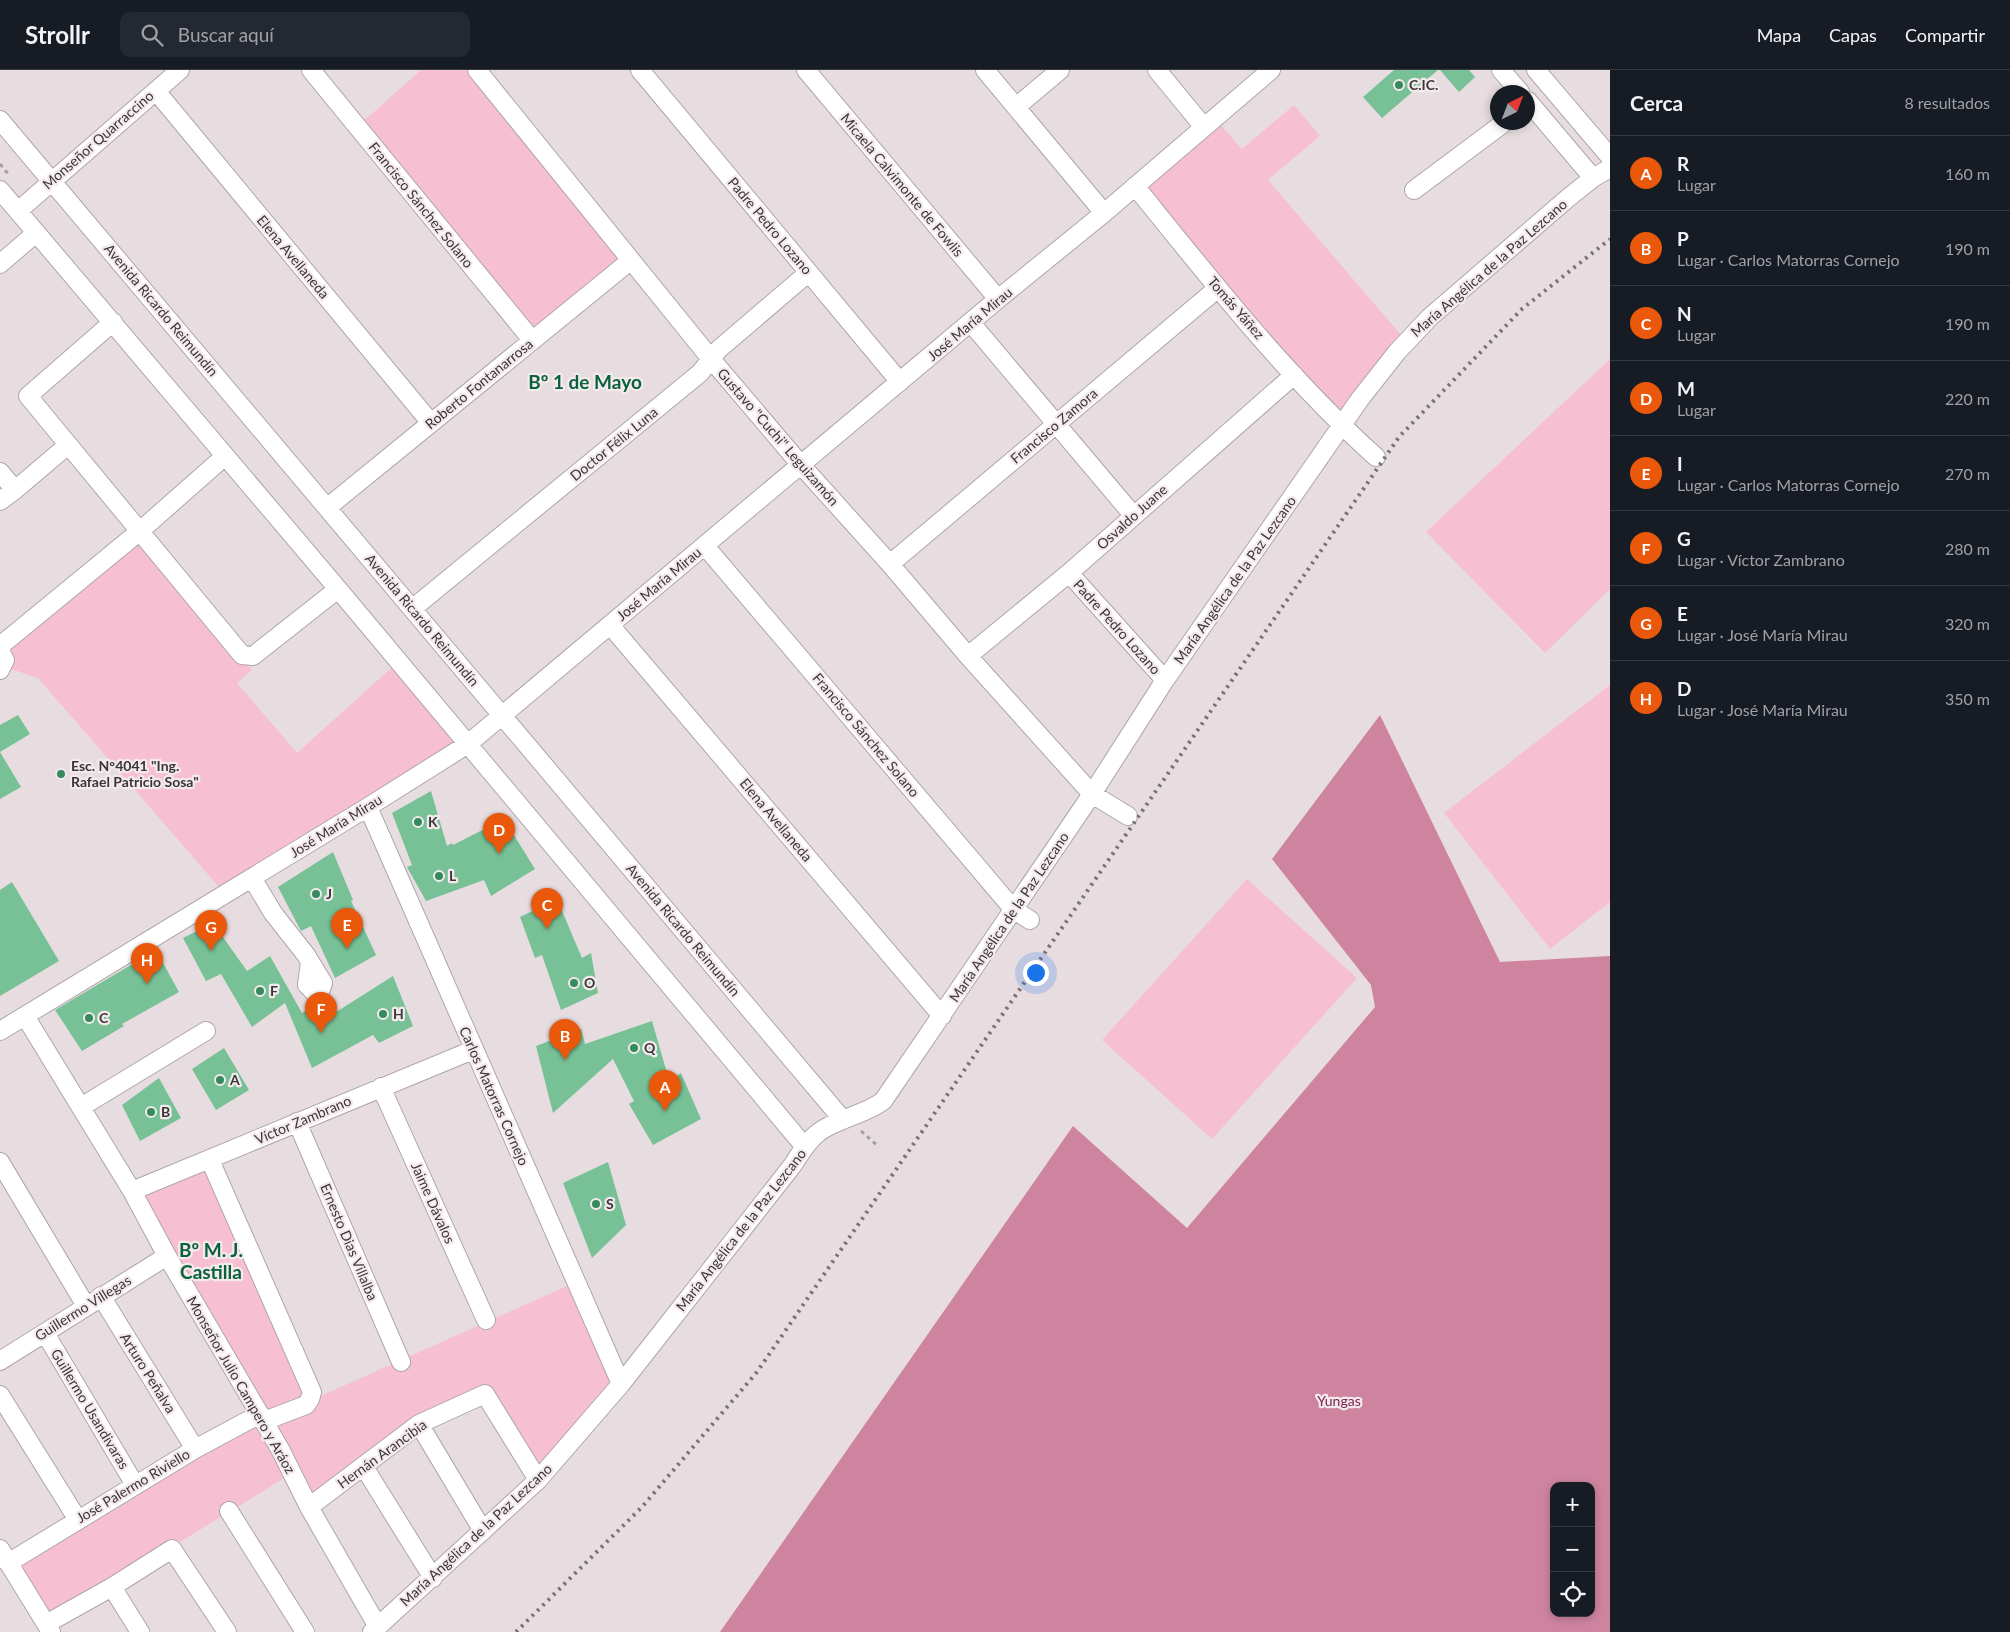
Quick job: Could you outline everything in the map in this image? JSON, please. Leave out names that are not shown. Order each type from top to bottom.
[{"type":"street","name":"Monseñor Quarraccino","points":[[18,210],[180,70]]},
{"type":"street","name":"Francisco Sánchez Solano","points":[[312,70],[532,340]]},
{"type":"street","name":"Gustavo \"Cuchi\" Leguizamón","points":[[477,70],[630,261],[801,465],[1092,794],[1128,816]]},
{"type":"street","name":"Padre Pedro Lozano","points":[[640,70],[900,382]]},
{"type":"street","name":"Micaela Calvimonte de Fowlis","points":[[806,70],[998,299]]},
{"type":"street","points":[[985,70],[1104,213]]},
{"type":"street","points":[[1016,107],[1060,70]]},
{"type":"street","points":[[1157,70],[1203,126]]},
{"type":"street","name":"José María Mirau","points":[[0,1032],[468,744],[998,299],[1104,213],[1203,126],[1271,70]]},
{"type":"street","points":[[1501,70],[1513,85]]},
{"type":"street","points":[[1536,70],[1610,157]]},
{"type":"street","name":"Elena Avellaneda","points":[[156,91],[431,423]]},
{"type":"street","points":[[1535,111],[1593,178]]},
{"type":"street","name":"Avenida Ricardo Reimundín","points":[[0,120],[844,1120]]},
{"type":"street","points":[[1414,190],[1494,130]]},
{"type":"street","name":"María Angélica de la Paz Lezcano","points":[[375,1629],[538,1480],[621,1384],[792,1166],[804,1147],[819,1133],[884,1101],[1092,794],[1165,680],[1378,376],[1419,327],[1593,178],[1610,168]]},
{"type":"street","name":"Tomás Yáñez","points":[[1135,186],[1218,288],[1294,375],[1342,426],[1376,457]]},
{"type":"street","points":[[0,190],[338,589],[804,1147]]},
{"type":"street","points":[[0,264],[36,233]]},
{"type":"street","name":"Roberto Fontanarrosa","points":[[328,507],[630,261]]},
{"type":"street","name":"Doctor Félix Luna","points":[[412,609],[700,373],[719,349],[808,272]]},
{"type":"street","name":"Francisco Zamora","points":[[890,564],[1218,288]]},
{"type":"street","points":[[113,322],[28,396],[242,655],[254,656],[338,589]]},
{"type":"street","points":[[971,323],[1133,515]]},
{"type":"street","name":"Osvaldo Juane","points":[[968,656],[1069,573],[1294,375]]},
{"type":"street","points":[[0,501],[68,445]]},
{"type":"street","points":[[0,646],[140,531],[225,456]]},
{"type":"street","points":[[0,472],[15,490]]},
{"type":"street","name":"Francisco Sánchez Solano","points":[[705,546],[1014,910],[1030,920]]},
{"type":"street","name":"Padre Pedro Lozano","points":[[1069,573],[1165,680]]},
{"type":"street","name":"Elena Avellaneda","points":[[610,625],[942,1016]]},
{"type":"street","name":"Carlos Matorras Cornejo","points":[[368,807],[621,1384]]},
{"type":"street","points":[[252,878],[273,914],[310,962]]},
{"type":"street","name":"Monseñor Julio Campero y Aráoz","points":[[25,1016],[132,1191],[167,1256],[262,1418],[375,1629]]},
{"type":"street","points":[[80,1107],[206,1030]]},
{"type":"street","name":"Víctor Zambrano","points":[[132,1191],[473,1050]]},
{"type":"street","name":"Jaime Dávalos","points":[[381,1087],[486,1320]]},
{"type":"street","name":"Ernesto Dias Villalba","points":[[298,1122],[401,1362]]},
{"type":"street","name":"José Palermo Riviello","points":[[4,1556],[78,1520],[195,1449],[262,1418],[306,1405],[310,1399],[312,1392],[210,1160]]},
{"type":"street","name":"Arturo Peñalva","points":[[0,1162],[195,1449]]},
{"type":"street","name":"Guillermo Villegas","points":[[2,1355],[44,1333],[167,1256]]},
{"type":"street","name":"Guillermo Usandivaras","points":[[44,1333],[134,1485]]},
{"type":"street","name":"Hernán Arancibia","points":[[309,1507],[419,1424],[485,1394],[538,1480]]},
{"type":"street","points":[[0,1395],[78,1520]]},
{"type":"street","points":[[419,1424],[483,1531]]},
{"type":"street","points":[[364,1467],[433,1578]]},
{"type":"street","points":[[229,1511],[305,1632]]},
{"type":"street","points":[[4,1556],[48,1628],[172,1549],[227,1632]]},
{"type":"street","points":[[112,1587],[140,1632]]},
{"type":"shaded area","points":[[421,70],[477,70],[630,261],[532,340],[357,127]]},
{"type":"shaded area","points":[[1294,105],[1320,136],[1268,180],[1403,337],[1339,419],[1135,186],[1214,117],[1242,149]]},
{"type":"shaded area","points":[[1610,359],[1610,589],[1545,653],[1426,532]]},
{"type":"shaded area","points":[[140,531],[252,670],[237,683],[297,753],[399,661],[468,744],[225,894],[38,678],[8,668],[0,646]]},
{"type":"shaded area","points":[[1610,685],[1610,902],[1550,949],[1444,813]]},
{"type":"shaded area","points":[[1247,879],[1357,978],[1212,1139],[1102,1040]]},
{"type":"shaded area","points":[[210,1160],[312,1392],[305,1403],[576,1282],[621,1384],[538,1480],[485,1394],[419,1424],[309,1507],[291,1474],[46,1624],[8,1563],[260,1414],[132,1191]]},
{"type":"green space","name":"Yungas","points":[[1380,715],[1500,962],[1610,956],[1610,1632],[720,1632],[1073,1126],[1187,1228],[1375,1007],[1371,985],[1272,859]]},
{"type":"building","name":"C.IC.","points":[[1394,70],[1438,70],[1382,118],[1363,97]]},
{"type":"building","name":"C.IC.","points":[[1440,70],[1469,70],[1475,77],[1459,92]]},
{"type":"building","points":[[18,715],[30,734],[0,752],[0,725]]},
{"type":"building","points":[[0,752],[21,787],[0,799]]},
{"type":"building","points":[[431,791],[447,846],[452,843],[453,845],[504,819],[535,869],[491,896],[484,880],[426,901],[407,867],[412,865],[392,813]]},
{"type":"building","points":[[333,852],[353,900],[351,901],[376,955],[335,978],[311,926],[301,931],[278,887]]},
{"type":"building","points":[[12,882],[59,961],[0,996],[0,890]]},
{"type":"building","points":[[557,899],[582,958],[591,953],[598,993],[561,1010],[542,955],[535,958],[520,917]]},
{"type":"building","points":[[213,923],[247,971],[270,956],[302,1013],[324,1000],[333,1014],[393,976],[413,1026],[379,1043],[373,1035],[312,1068],[285,1003],[252,1027],[221,974],[206,981],[183,938]]},
{"type":"building","points":[[156,950],[179,992],[122,1024],[124,1026],[82,1051],[55,1010]]},
{"type":"building","points":[[652,1021],[669,1080],[681,1073],[701,1119],[653,1145],[629,1104],[634,1101],[613,1059],[553,1113],[536,1046],[581,1029],[585,1044]]},
{"type":"building","name":"A","points":[[224,1048],[249,1090],[216,1110],[192,1069]]},
{"type":"building","name":"B","points":[[159,1078],[181,1118],[140,1141],[122,1105]]},
{"type":"building","name":"S","points":[[608,1162],[626,1225],[592,1258],[563,1183]]},
{"type":"railway","points":[[516,1632],[642,1507],[757,1372],[1399,437],[1522,309],[1610,239]]},
{"type":"place","name":"C.IC.","points":[[1399,85]]},
{"type":"place","name":"Esc. N°4041 \"Ing. Rafael Patricio Sosa\"","points":[[61,774]]},
{"type":"place","name":"K","points":[[418,822]]},
{"type":"place","name":"M","points":[[499,854]]},
{"type":"place","name":"L","points":[[439,876]]},
{"type":"place","name":"J","points":[[316,894]]},
{"type":"place","name":"N","points":[[547,929]]},
{"type":"place","name":"I","points":[[347,949]]},
{"type":"place","name":"E","points":[[211,951]]},
{"type":"place","name":"O","points":[[574,983]]},
{"type":"place","name":"D","points":[[147,984]]},
{"type":"place","name":"F","points":[[260,991]]},
{"type":"place","name":"H","points":[[383,1014]]},
{"type":"place","name":"C","points":[[89,1018]]},
{"type":"place","name":"G","points":[[321,1033]]},
{"type":"place","name":"Q","points":[[634,1048]]},
{"type":"place","name":"P","points":[[565,1060]]},
{"type":"place","name":"A","points":[[220,1080]]},
{"type":"place","name":"R","points":[[665,1111]]},
{"type":"place","name":"B","points":[[151,1112]]},
{"type":"place","name":"S","points":[[596,1204]]},
{"type":"district","name":"Bº 1 de Mayo","points":[[585,382]]},
{"type":"district","name":"Bº M. J. Castilla","points":[[211,1261]]}]
